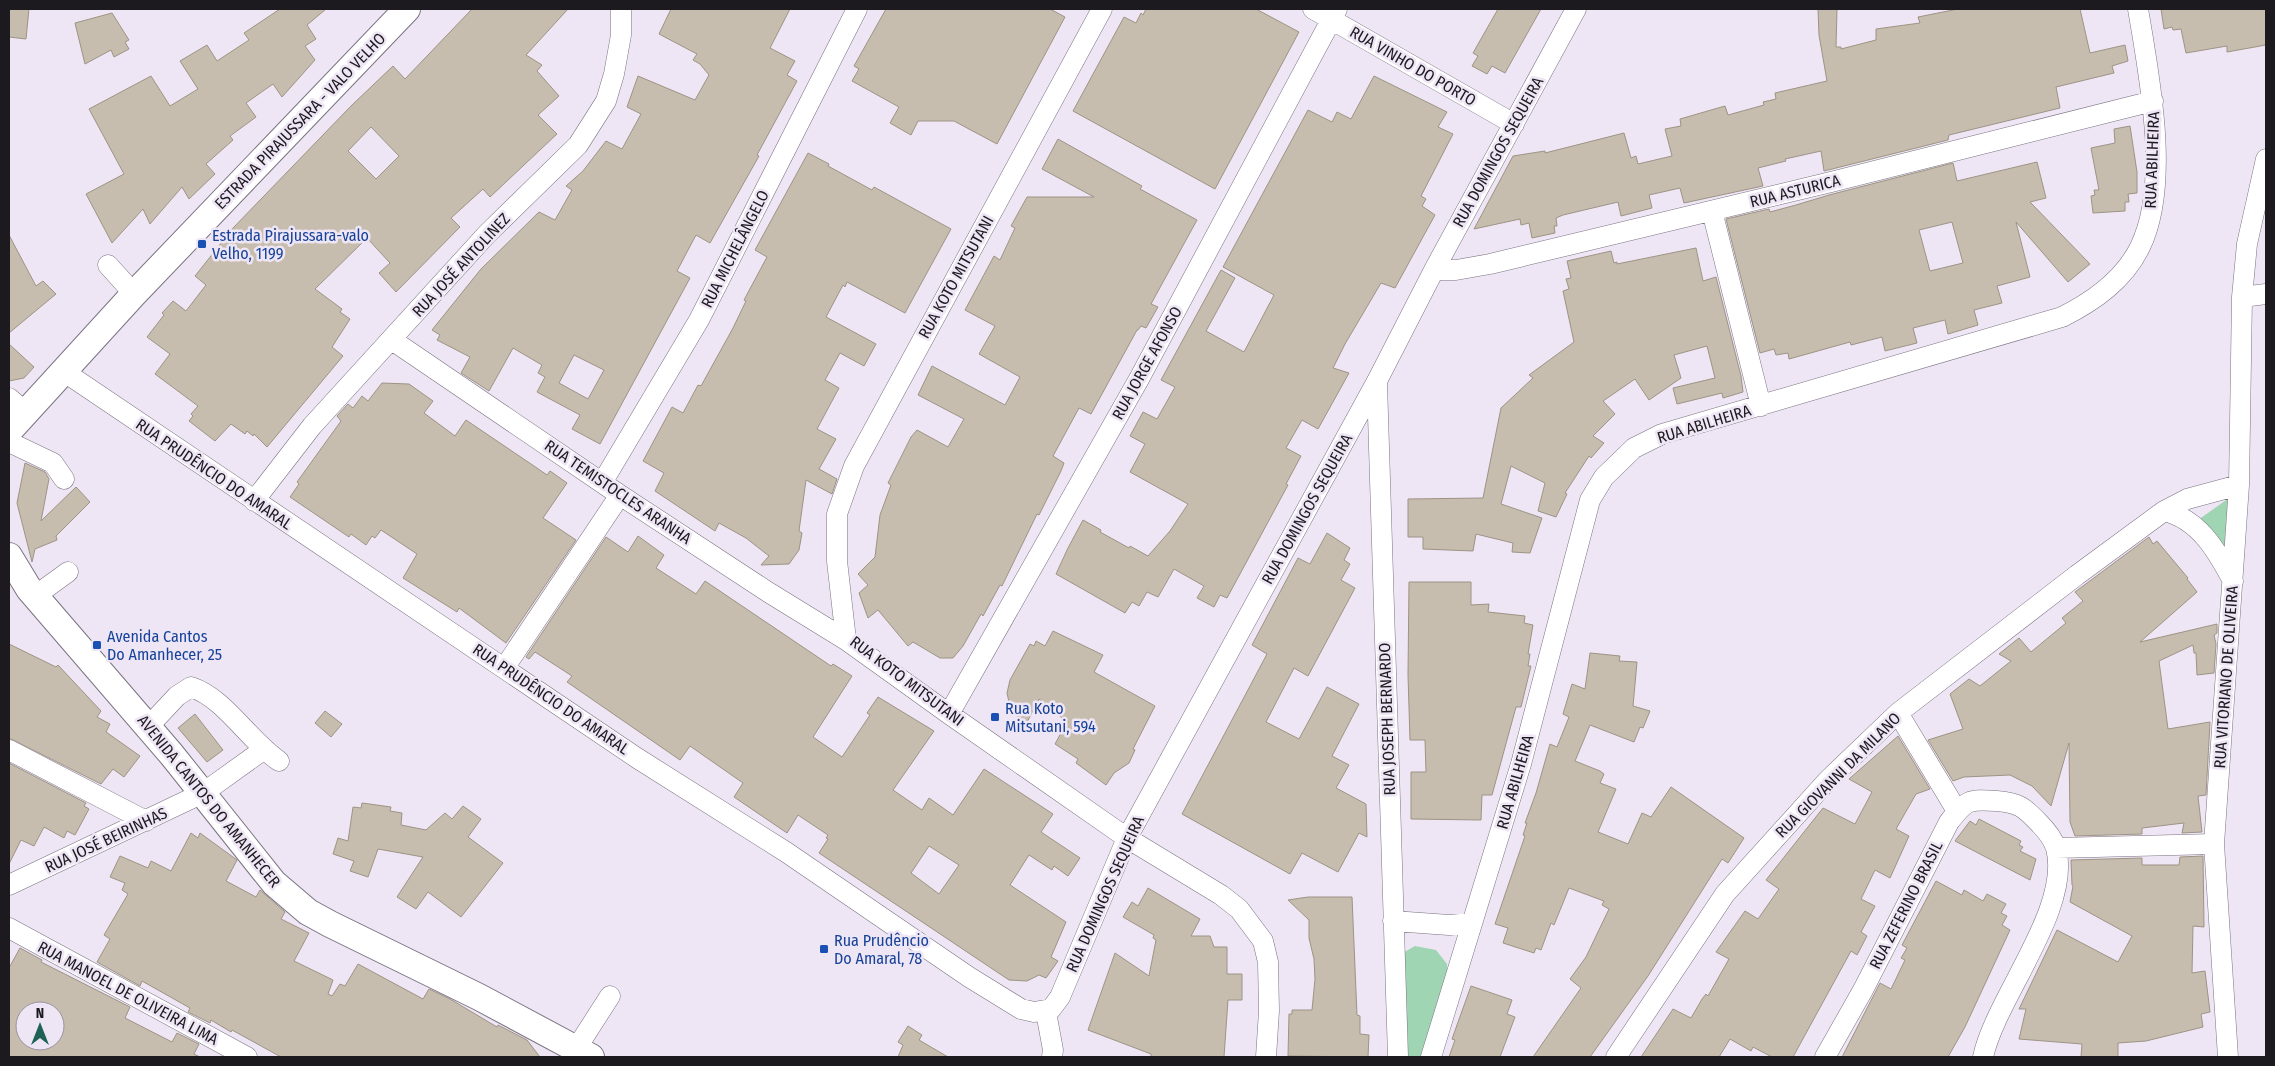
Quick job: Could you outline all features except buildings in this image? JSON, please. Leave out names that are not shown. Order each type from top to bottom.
[{"type":"main road","name":"ESTRADA PIRAJUSSARA - VALO VELHO","points":[[14,414],[62,371],[407,9]]},
{"type":"main road","name":"AVENIDA CANTOS DO AMANHECER","points":[[9,556],[19,575],[35,596],[148,727],[274,884],[308,912],[478,997],[584,1053]]},
{"type":"street","name":"RUA JOSÉ ANTOLINEZ","points":[[254,501],[312,426],[487,234],[578,145],[606,101],[614,74],[621,35],[621,9]]},
{"type":"street","name":"RUA MICHELÂNGELO","points":[[602,483],[699,320],[857,9]]},
{"type":"street","name":"RUA KOTO MITSUTANI","points":[[1102,9],[854,466],[837,514],[836,562],[846,640],[1127,838],[1221,894],[1239,910],[1263,941],[1268,962],[1269,1011],[1266,1057]]},
{"type":"street","name":"RUA VINHO DO PORTO","points":[[1313,9],[1334,14],[1514,124]]},
{"type":"street","name":"RUA DOMINGOS SEQUEIRA","points":[[1046,1012],[1056,1004],[1060,997],[1127,838],[1377,381],[1434,270],[1576,9]]},
{"type":"street","name":"RUA ABILHEIRA","points":[[1431,1057],[1521,764],[1590,500],[1604,477],[1634,448],[1662,434],[2062,317],[2099,297],[2120,276],[2140,247],[2149,220],[2154,187],[2155,139],[2153,101],[2138,9]]},
{"type":"street","name":"RUA JORGE AFONSO","points":[[949,714],[1139,379],[1334,14]]},
{"type":"street","name":"RUA ASTURICA","points":[[1434,270],[1456,270],[1490,264],[1712,211],[2153,101]]},
{"type":"street","name":"RUA VITORIANO DE OLIVEIRA","points":[[2228,1057],[2214,844],[2239,485],[2242,297],[2248,244],[2266,159]]},
{"type":"street","points":[[1712,211],[1761,406]]},
{"type":"street","points":[[108,265],[134,294]]},
{"type":"street","points":[[2242,297],[2266,294]]},
{"type":"street","name":"RUA TEMISTOCLES ARANHA","points":[[392,340],[602,483],[768,592],[846,640]]},
{"type":"street","name":"RUA PRUDÊNCIO DO AMARAL","points":[[62,371],[637,758],[786,852],[969,978],[1021,1009],[1046,1012]]},
{"type":"street","name":"RUA JOSEPH BERNARDO","points":[[1377,381],[1398,1057]]},
{"type":"street","points":[[9,442],[53,462],[64,479]]},
{"type":"street","name":"RUA GIOVANNI DA MILANO","points":[[1616,1057],[1725,894],[1828,780],[1898,713],[2077,575],[2164,511],[2187,499],[2239,485]]},
{"type":"street","points":[[505,668],[620,494]]},
{"type":"street","points":[[2164,511],[2186,519],[2201,532],[2219,554],[2233,582]]},
{"type":"street","points":[[35,596],[68,572]]},
{"type":"street","points":[[148,727],[177,696],[191,687],[201,691],[232,715],[262,750],[279,761]]},
{"type":"street","points":[[1898,713],[1957,810],[1966,803],[1973,801],[2018,804],[2024,807],[2042,826],[2056,848],[2056,886],[2052,904],[1992,1028],[1983,1057]]},
{"type":"street","points":[[9,750],[146,821]]},
{"type":"street","name":"RUA JOSÉ BEIRINHAS","points":[[9,885],[203,794],[262,750]]},
{"type":"street","name":"RUA ZEFERINO BRASIL","points":[[1825,1057],[1863,990],[1936,846],[1957,810]]},
{"type":"street","points":[[2056,848],[2214,844]]},
{"type":"street","points":[[1393,921],[1448,926],[1472,923]]},
{"type":"street","name":"RUA MANOEL DE OLIVEIRA LIMA","points":[[9,928],[247,1057]]},
{"type":"street","points":[[584,1053],[610,996]]},
{"type":"street","points":[[1046,1012],[1053,1050],[1052,1057]]},
{"type":"green space","points":[[2229,498],[2229,555],[2218,537],[2198,520]]},
{"type":"green space","points":[[1415,946],[1436,950],[1447,964],[1447,976],[1422,1057],[1405,1057],[1401,954]]},
{"type":"place","name":"Estrada Pirajussara-valo Velho, 1199","points":[[202,244]]},
{"type":"place","name":"Avenida Cantos Do Amanhecer, 25","points":[[97,645]]},
{"type":"place","name":"Rua Koto Mitsutani, 594","points":[[995,717]]},
{"type":"place","name":"Rua Prudêncio Do Amaral, 78","points":[[824,949]]}]
